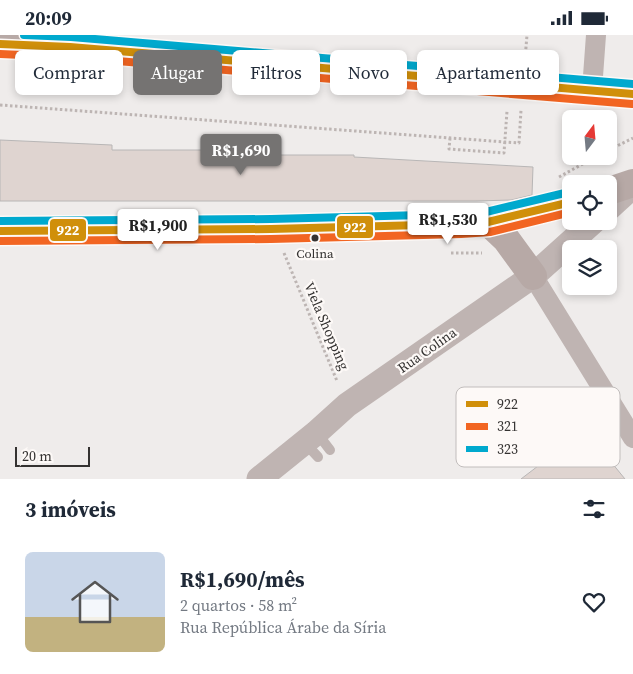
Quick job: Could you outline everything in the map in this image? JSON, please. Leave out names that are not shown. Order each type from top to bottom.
[{"type":"main road","points":[[5,43],[633,94]]},
{"type":"main road","points":[[617,189],[633,185]]},
{"type":"main road","points":[[0,231],[271,229],[488,222],[562,204]]},
{"type":"main road","points":[[488,222],[506,239],[533,276]]},
{"type":"street","points":[[592,90],[596,35]]},
{"type":"street","points":[[617,200],[633,185]]},
{"type":"street","name":"Rua Colina","points":[[259,479],[317,446],[347,405],[533,276],[584,230]]},
{"type":"street","points":[[533,276],[602,387]]},
{"type":"street","points":[[620,417],[633,438]]},
{"type":"path","points":[[0,105],[450,138],[449,149],[504,153],[506,111]]},
{"type":"path","points":[[618,146],[633,138]]},
{"type":"path","name":"Viela Shopping","points":[[271,229],[284,255],[347,405]]},
{"type":"building","points":[[0,140],[112,145],[112,150],[278,150],[278,155],[354,155],[354,157],[533,167],[532,195],[511,200],[476,201],[0,201]]},
{"type":"building","points":[[537,467],[615,467],[625,479],[521,479]]},
{"type":"transit line","name":"323","points":[[24,35],[71,37],[633,84]]},
{"type":"transit line","name":"922","points":[[0,44],[70,47],[633,94]]},
{"type":"transit line","name":"321","points":[[0,54],[69,57],[632,104]]},
{"type":"transit line","name":"323","points":[[0,221],[271,219],[460,214],[486,212],[562,194]]},
{"type":"transit line","name":"922","points":[[0,231],[271,229],[460,224],[488,222],[562,204]]},
{"type":"transit line","name":"321","points":[[0,241],[271,239],[461,234],[490,232],[562,214]]},
{"type":"place","name":"Colina","points":[[315,238]]}]
